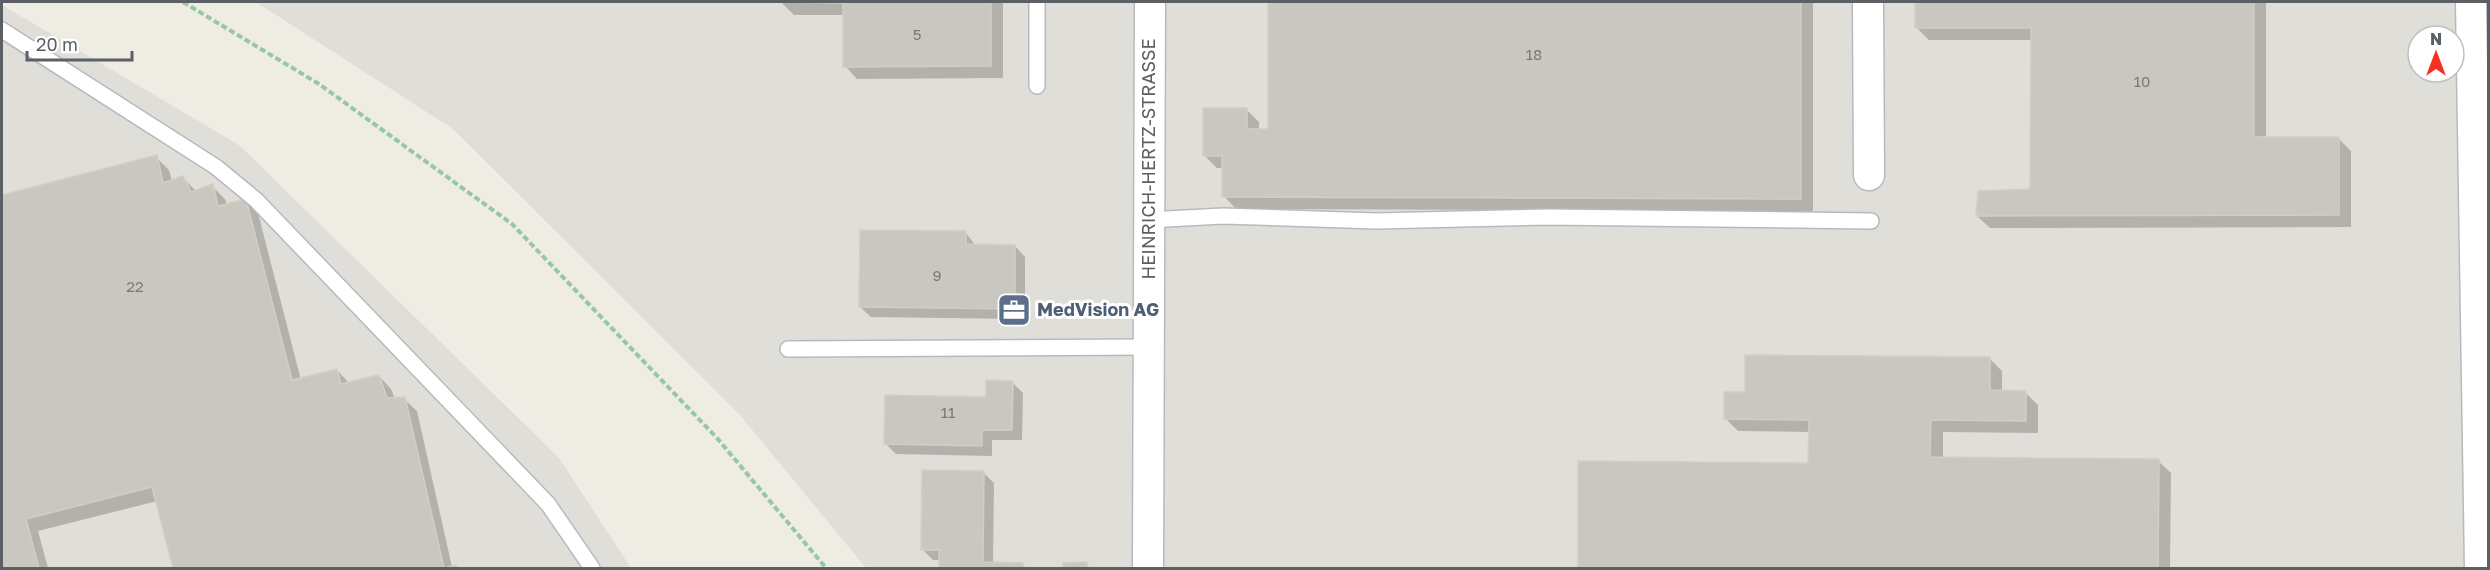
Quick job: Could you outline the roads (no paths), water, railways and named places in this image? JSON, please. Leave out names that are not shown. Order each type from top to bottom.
[{"type":"street","name":"HEINRICH-HERTZ-STRASSE","points":[[1148,568],[1150,2]]},
{"type":"street","points":[[1868,2],[1869,175]]},
{"type":"street","points":[[2471,2],[2480,60],[2480,568]]},
{"type":"lane","points":[[1037,2],[1037,86]]},
{"type":"lane","points":[[2,30],[216,167],[256,200],[548,504],[592,568]]},
{"type":"lane","points":[[1148,220],[1223,216],[1376,221],[1549,217],[1871,221]]},
{"type":"lane","points":[[788,349],[1148,347]]},
{"type":"place","name":"MedVision AG","points":[[1014,310]]}]
